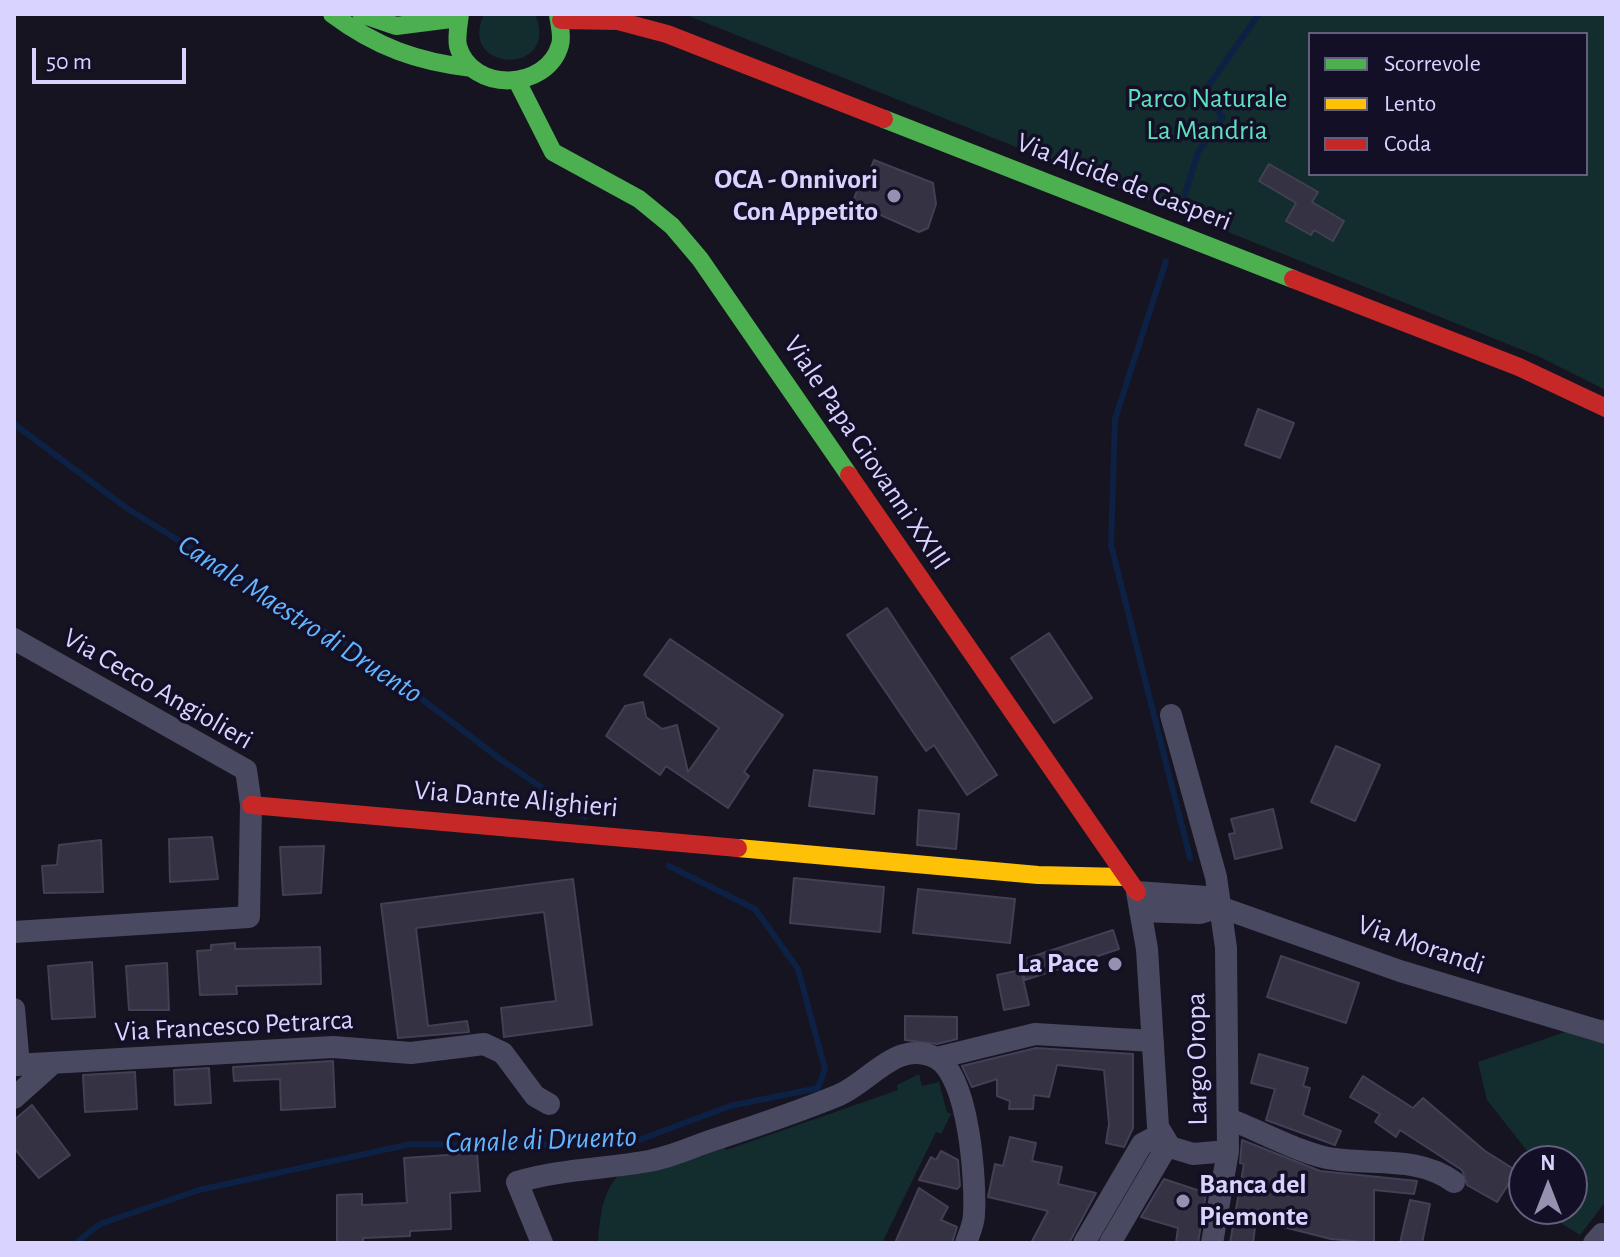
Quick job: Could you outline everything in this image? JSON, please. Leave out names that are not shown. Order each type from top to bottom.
[{"type":"street","points":[[332,14],[357,35],[397,56],[472,68],[493,81],[518,83],[540,73],[556,55],[560,44],[560,17]]},
{"type":"street","points":[[361,14],[376,23],[393,26],[422,25],[460,16],[457,36],[462,53],[472,68]]},
{"type":"street","points":[[676,38],[685,16]]},
{"type":"street","name":"Via Alcide de Gasperi","points":[[560,17],[618,21],[676,38],[1505,362],[1606,408]]},
{"type":"street","name":"Viale Papa Giovanni XXIII","points":[[518,83],[553,152],[639,199],[672,226],[700,259],[1133,894]]},
{"type":"street","name":"Via Cecco Angiolieri","points":[[14,639],[246,770],[251,805]]},
{"type":"street","name":"Largo Oropa","points":[[1133,894],[1147,949],[1153,1041],[1166,1140],[1193,1154],[1228,1151],[1226,948],[1216,877],[1171,715]]},
{"type":"street","points":[[14,932],[249,917],[251,805]]},
{"type":"street","name":"Via Dante Alighieri","points":[[251,805],[1038,875],[1133,894]]},
{"type":"street","points":[[1133,894],[1206,897],[1220,907]]},
{"type":"street","name":"Via Morandi","points":[[1220,907],[1400,971],[1606,1033]]},
{"type":"street","points":[[14,1009],[27,1069],[14,1098]]},
{"type":"street","points":[[542,1243],[517,1182],[544,1174],[652,1161],[847,1091],[891,1059],[914,1054],[937,1058],[1027,1035],[1153,1041]]},
{"type":"street","name":"Via Francesco Petrarca","points":[[27,1069],[333,1047],[411,1053],[484,1044],[503,1053],[535,1096],[549,1104]]},
{"type":"street","points":[[937,1058],[948,1070],[964,1109],[975,1174],[974,1218],[966,1243]]},
{"type":"street","points":[[1229,1119],[1331,1159],[1399,1162],[1441,1173],[1454,1182]]},
{"type":"street","points":[[1084,1243],[1142,1144],[1166,1140],[1164,1151],[1110,1243]]},
{"type":"street","points":[[1212,1243],[1228,1151]]},
{"type":"green space","points":[[484,14],[535,14],[539,34],[534,49],[523,57],[509,60],[495,57],[484,48],[479,34]]},
{"type":"green space","name":"Parco Naturale La Mandria","points":[[684,14],[1606,14],[1606,390],[1540,357]]},
{"type":"green space","points":[[1606,1018],[1606,1201],[1588,1225],[1588,1145],[1522,1145],[1487,1100],[1478,1062]]},
{"type":"green space","points":[[919,1074],[922,1086],[939,1082],[947,1112],[951,1114],[941,1134],[936,1132],[882,1243],[598,1243],[601,1213],[607,1194],[624,1170],[724,1146],[726,1150],[898,1090],[897,1085]]},
{"type":"green space","points":[[1564,1225],[1588,1225],[1580,1235]]},
{"type":"building","name":"OCA - Onnivori Con Appetito","points":[[874,160],[933,183],[936,204],[928,228],[919,232],[858,205],[854,199],[862,176],[869,173]]},
{"type":"building","points":[[1269,164],[1318,192],[1312,202],[1344,221],[1333,241],[1314,230],[1311,235],[1286,221],[1296,203],[1259,181]]},
{"type":"building","points":[[1258,409],[1294,423],[1280,458],[1245,445]]},
{"type":"building","points":[[887,608],[997,775],[967,795],[934,745],[926,751],[847,635]]},
{"type":"building","points":[[1049,633],[1092,698],[1054,723],[1011,658]]},
{"type":"building","points":[[670,639],[783,715],[744,772],[749,776],[728,808],[666,766],[660,775],[606,736],[625,706],[643,702],[646,717],[662,729],[677,725],[688,772],[719,728],[644,675]]},
{"type":"building","points":[[1336,746],[1380,765],[1355,821],[1311,802]]},
{"type":"building","points":[[814,770],[877,777],[874,814],[809,806]]},
{"type":"building","points":[[1273,809],[1282,848],[1235,859],[1229,834],[1235,833],[1231,819]]},
{"type":"building","points":[[919,810],[959,814],[956,849],[917,845]]},
{"type":"building","points":[[212,837],[218,879],[170,882],[169,839]]},
{"type":"building","points":[[101,840],[103,892],[44,893],[42,866],[57,865],[59,845]]},
{"type":"building","points":[[324,846],[321,893],[283,895],[280,847]]},
{"type":"building","points":[[794,878],[884,887],[880,932],[790,923]]},
{"type":"building","points":[[573,879],[592,1025],[504,1037],[501,1008],[556,1001],[544,912],[416,928],[428,1026],[467,1021],[469,1032],[398,1038],[381,904]]},
{"type":"building","points":[[918,889],[1015,899],[1010,943],[913,933]]},
{"type":"building","points":[[1113,930],[1119,949],[1025,980],[1019,961]]},
{"type":"building","points":[[235,943],[235,949],[320,947],[321,984],[236,986],[237,994],[200,995],[197,951],[211,950],[211,945]]},
{"type":"building","points":[[1281,956],[1359,983],[1346,1023],[1267,997]]},
{"type":"building","points":[[92,962],[95,1017],[52,1019],[48,966]]},
{"type":"building","points":[[167,963],[169,1010],[129,1010],[126,966]]},
{"type":"building","points":[[1021,970],[1029,1005],[1004,1010],[997,975]]},
{"type":"building","points":[[905,1016],[957,1017],[957,1039],[937,1044],[905,1040]]},
{"type":"building","points":[[1036,1048],[1133,1054],[1133,1128],[1124,1147],[1106,1143],[1109,1124],[1104,1070],[1057,1065],[1049,1097],[1034,1095],[1033,1109],[1009,1109],[1010,1101],[997,1096],[997,1079],[972,1087],[962,1066]]},
{"type":"building","points":[[1259,1054],[1308,1068],[1303,1086],[1310,1088],[1303,1115],[1341,1131],[1335,1145],[1266,1120],[1275,1089],[1251,1083]]},
{"type":"building","points":[[333,1061],[335,1107],[281,1110],[280,1079],[234,1081],[233,1067]]},
{"type":"building","points":[[209,1068],[211,1103],[175,1105],[174,1070]]},
{"type":"building","points":[[135,1072],[137,1109],[85,1112],[83,1075]]},
{"type":"building","points":[[1363,1076],[1413,1108],[1423,1098],[1485,1151],[1508,1165],[1508,1185],[1497,1202],[1467,1185],[1462,1170],[1400,1130],[1396,1137],[1375,1122],[1380,1114],[1350,1097]]},
{"type":"building","points":[[32,1105],[70,1155],[39,1178],[14,1148],[14,1120]]},
{"type":"building","points":[[1010,1137],[1036,1143],[1032,1161],[1062,1167],[1058,1184],[1096,1193],[1069,1243],[1031,1243],[1048,1211],[988,1197],[995,1164],[1003,1166]]},
{"type":"building","points":[[1242,1140],[1320,1171],[1417,1181],[1414,1194],[1374,1190],[1374,1243],[1331,1239],[1256,1220],[1253,1243],[1230,1243],[1244,1164],[1240,1163]]},
{"type":"building","points":[[941,1151],[958,1160],[960,1186],[957,1189],[919,1180],[931,1157],[936,1160]]},
{"type":"building","points":[[477,1153],[480,1191],[450,1193],[451,1229],[410,1231],[410,1236],[363,1238],[363,1243],[337,1243],[337,1195],[362,1194],[362,1205],[407,1203],[404,1158]]},
{"type":"building","points":[[1164,1179],[1206,1193],[1198,1243],[1176,1243],[1178,1228],[1141,1217]]},
{"type":"building","points":[[919,1188],[948,1207],[941,1220],[957,1227],[952,1243],[895,1243]]},
{"type":"building","points":[[1410,1200],[1430,1204],[1422,1243],[1400,1243]]},
{"type":"waterway","points":[[1185,194],[1198,152],[1223,117],[1202,95],[1259,14]]},
{"type":"waterway","points":[[1166,261],[1115,419],[1111,545],[1190,858]]},
{"type":"waterway","name":"Canale Maestro di Druento","points":[[14,424],[125,507],[371,660],[500,759],[585,817]]},
{"type":"waterway","name":"Canale di Druento","points":[[76,1243],[100,1224],[199,1190],[411,1144],[575,1145],[639,1140],[730,1106],[818,1088],[825,1069],[798,969],[755,909],[669,866]]},
{"type":"traffic: fast","points":[[332,14],[365,36],[398,51],[434,62],[472,68]]},
{"type":"traffic: fast","points":[[361,14],[396,26],[459,18]]},
{"type":"traffic: fast","points":[[460,14],[457,42],[466,61],[478,72],[509,80],[525,78],[540,71],[552,60],[561,41],[558,14]]},
{"type":"traffic: fast","points":[[518,83],[553,152],[639,199],[672,226],[700,259],[849,475]]},
{"type":"traffic: fast","points":[[884,119],[1293,279]]},
{"type":"traffic: slow","points":[[738,848],[1038,875],[1123,877]]},
{"type":"traffic: jam","points":[[561,20],[618,21],[667,34],[884,119]]},
{"type":"traffic: jam","points":[[1293,279],[1519,367],[1606,408]]},
{"type":"traffic: jam","points":[[849,475],[1137,892]]},
{"type":"traffic: jam","points":[[251,805],[738,848]]},
{"type":"place","name":"OCA - Onnivori Con Appetito","points":[[894,196]]},
{"type":"place","name":"La Pace","points":[[1115,964]]},
{"type":"place","name":"Banca del Piemonte","points":[[1183,1201]]}]
